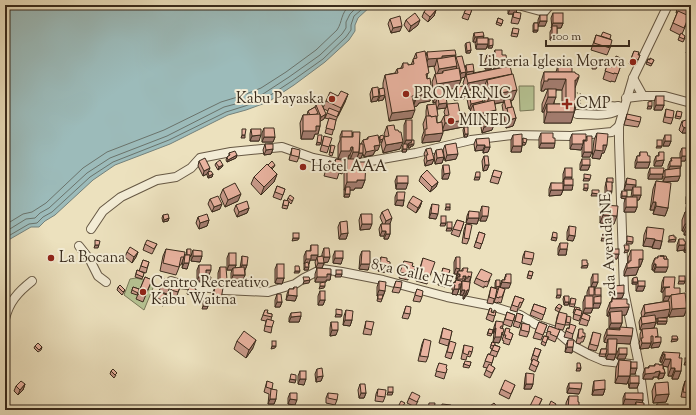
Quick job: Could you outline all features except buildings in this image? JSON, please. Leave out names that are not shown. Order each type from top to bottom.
[{"type":"street","points":[[518,5],[544,12],[550,5]]},
{"type":"street","name":"2da Avenida NE","points":[[645,410],[639,365],[624,291],[619,126],[623,104],[633,78],[668,5]]},
{"type":"street","points":[[633,78],[643,96]]},
{"type":"street","points":[[595,105],[623,104],[643,96],[665,96],[691,103]]},
{"type":"street","points":[[579,110],[604,114],[613,113],[623,104]]},
{"type":"street","points":[[91,229],[103,211],[122,196],[157,180],[176,177],[191,168],[200,158],[231,152],[282,147],[313,158],[348,165],[416,153],[471,140],[512,135],[571,136],[612,132],[619,126]]},
{"type":"street","points":[[612,132],[619,141]]},
{"type":"street","points":[[79,246],[90,260],[98,276],[106,282]]},
{"type":"street","name":"8va Calle NE","points":[[171,281],[180,284],[224,290],[268,292],[295,284],[322,269],[342,272],[383,280],[447,297],[488,305],[520,315],[535,324],[556,331],[563,338],[590,355],[604,361],[639,365]]},
{"type":"street","points":[[5,319],[8,308],[13,300],[32,281]]},
{"type":"path","points":[[571,91],[581,94],[595,105]]},
{"type":"path","points":[[579,110],[581,94]]},
{"type":"green space","points":[[519,86],[534,86],[534,110],[520,111]]},
{"type":"green space","points":[[136,278],[155,283],[144,310],[124,295],[130,279]]},
{"type":"water","points":[[5,5],[372,5],[358,18],[355,25],[355,31],[349,40],[325,62],[268,102],[228,115],[170,144],[115,165],[93,180],[55,215],[39,227],[31,227],[5,242]]},
{"type":"place","name":"Libreria Iglesia Morava","points":[[633,62]]},
{"type":"place","name":"PROMARNIC","points":[[406,94]]},
{"type":"place","name":"Kabu Payaska","points":[[332,99]]},
{"type":"place","name":"CMP","points":[[567,104]]},
{"type":"place","name":"MINED","points":[[451,121]]},
{"type":"place","name":"Hotel AAA","points":[[303,167]]},
{"type":"place","name":"La Bocana","points":[[51,258]]},
{"type":"place","name":"Centro Recreativo Kabu Waitna","points":[[143,292]]}]
